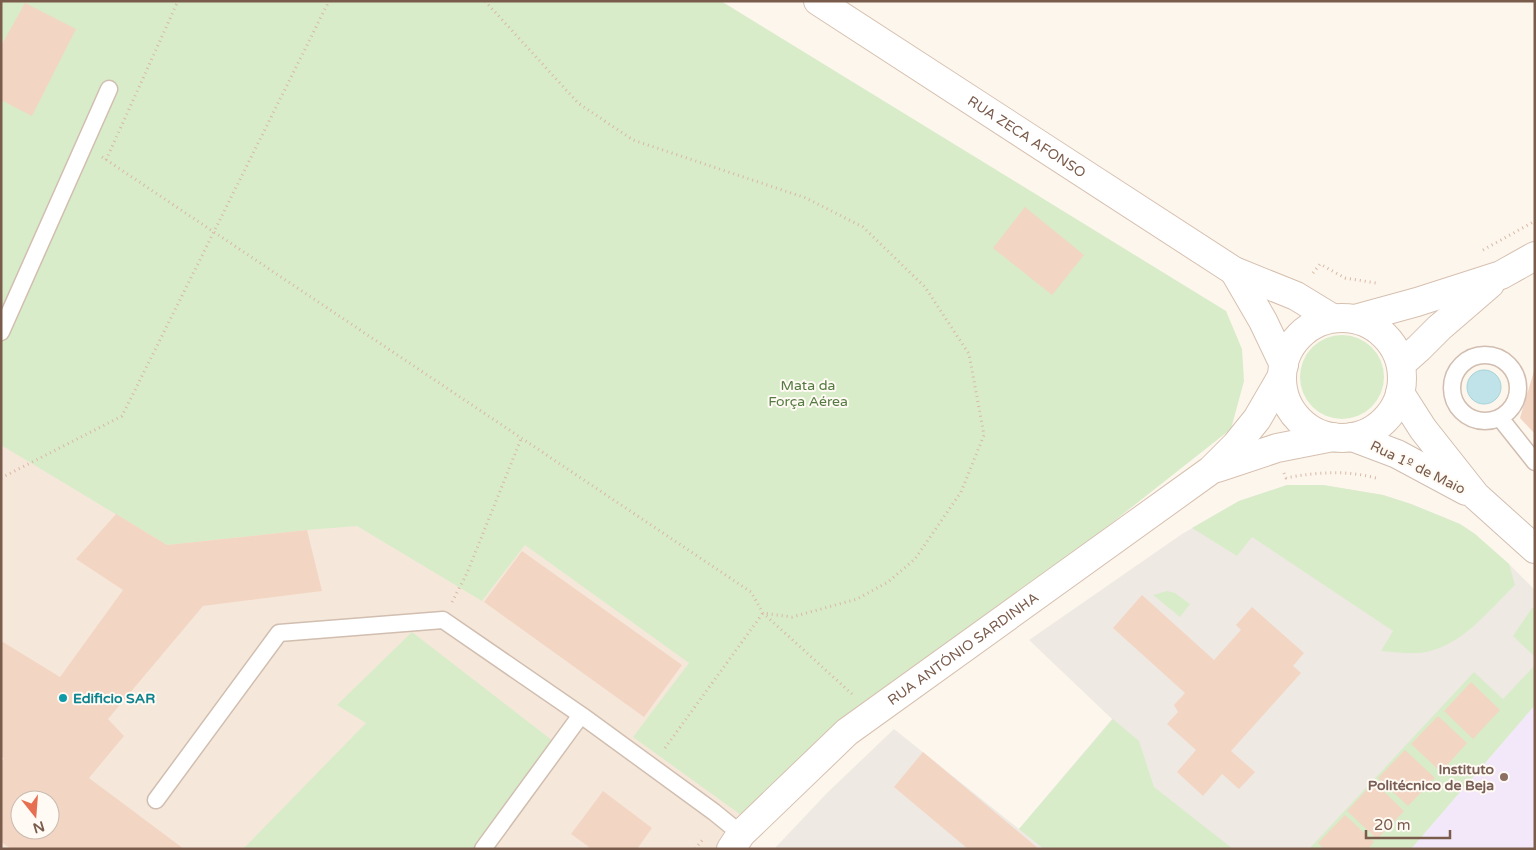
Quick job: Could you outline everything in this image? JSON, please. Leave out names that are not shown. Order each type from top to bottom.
[{"type":"main road","name":"RUA ZECA AFONSO","points":[[818,1],[1234,271],[1296,296],[1343,319]]},
{"type":"main road","points":[[1343,319],[1418,302],[1501,274],[1535,256]]},
{"type":"main road","name":"RUA ZECA AFONSO","points":[[1234,271],[1263,321],[1283,370]]},
{"type":"main road","points":[[1401,364],[1501,274]]},
{"type":"main road","name":"RUA ANTÓNIO SARDINHA","points":[[736,842],[847,732],[1211,470],[1236,445],[1256,419],[1283,370],[1290,348],[1301,334],[1315,324],[1343,319],[1371,325],[1385,335],[1395,348],[1401,364],[1402,379],[1400,393],[1394,409],[1383,422],[1369,432],[1277,448],[1211,470]]},
{"type":"main road","points":[[1283,370],[1284,393],[1291,409],[1302,422],[1316,432],[1342,437]]},
{"type":"main road","name":"Rua 1º de Maio","points":[[1400,393],[1422,429],[1476,496]]},
{"type":"main road","name":"Rua 1º de Maio","points":[[1342,437],[1397,454],[1476,496]]},
{"type":"main road","points":[[1476,496],[1535,549]]},
{"type":"lane","points":[[1,332],[109,89]]},
{"type":"lane","points":[[1490,355],[1500,358],[1509,364],[1515,373],[1518,383],[1516,398],[1508,412],[1500,418],[1489,421],[1477,421],[1466,416],[1455,403],[1451,387],[1453,376],[1468,358],[1490,355]]},
{"type":"lane","points":[[1500,418],[1535,462]]},
{"type":"lane","points":[[156,800],[279,633],[443,620],[581,715],[714,812],[736,842]]},
{"type":"lane","points":[[483,849],[581,715]]},
{"type":"path","points":[[106,160],[178,1]]},
{"type":"path","points":[[1,478],[122,416],[329,1]]},
{"type":"path","points":[[485,1],[578,103],[633,140],[806,198],[863,227],[925,287],[970,354],[984,434],[962,492],[916,559],[888,582],[857,599],[792,616],[763,613]]},
{"type":"path","points":[[84,145],[751,592],[763,613],[855,696]]},
{"type":"path","points":[[1478,253],[1535,221]]},
{"type":"path","points":[[1296,296],[1320,264],[1345,278],[1383,283]]},
{"type":"path","points":[[443,620],[467,573],[521,439]]},
{"type":"path","points":[[1286,478],[1307,474],[1346,472],[1382,480]]},
{"type":"path","points":[[652,767],[763,613]]},
{"type":"shaded area","points":[[1,1],[801,737],[743,849],[1,849]]},
{"type":"shaded area","points":[[1287,485],[1323,485],[1383,495],[1460,524],[1475,534],[1535,590],[1535,705],[1411,849],[774,849],[827,793],[894,729],[1019,829],[1112,719],[1029,640],[1182,534],[1239,501]]},
{"type":"shaded area","name":"Instituto Politécnico de Beja","points":[[1535,705],[1535,849],[1411,849]]},
{"type":"green space","name":"Mata da Força Aérea","points":[[1,1],[721,1],[1226,311],[1242,349],[1244,381],[1231,429],[741,815],[633,737],[689,663],[525,545],[482,601],[357,526],[167,545],[1,445]]},
{"type":"green space","points":[[1342,335],[1358,338],[1372,347],[1381,361],[1384,377],[1381,393],[1372,407],[1358,416],[1342,419],[1326,416],[1312,407],[1303,393],[1300,377],[1303,361],[1312,347],[1326,338]]},
{"type":"green space","points":[[1287,485],[1323,485],[1383,495],[1460,524],[1475,534],[1509,564],[1515,585],[1473,627],[1448,644],[1435,650],[1420,653],[1381,651],[1393,631],[1252,537],[1237,556],[1192,528],[1239,501]]},
{"type":"green space","points":[[1167,591],[1175,593],[1190,604],[1180,617],[1153,595]]},
{"type":"green space","points":[[1535,607],[1535,657],[1513,636],[1532,608]]},
{"type":"green space","points":[[412,632],[553,741],[474,849],[243,849],[366,723],[337,705]]},
{"type":"green space","points":[[1535,665],[1535,705],[1411,849],[1309,849],[1474,672],[1503,699]]},
{"type":"green space","points":[[1113,719],[1139,741],[1154,787],[1233,849],[1044,849],[1019,829]]},
{"type":"water","points":[[1484,370],[1496,375],[1501,387],[1496,399],[1484,404],[1472,399],[1467,387],[1472,375]]},
{"type":"building","points":[[25,3],[76,29],[32,116],[1,100],[1,46]]},
{"type":"building","points":[[1025,207],[1084,255],[1052,295],[993,248]]},
{"type":"building","points":[[1535,371],[1535,434],[1520,418]]},
{"type":"building","name":"Edificio SAR","points":[[116,514],[167,545],[307,530],[322,591],[203,606],[108,719],[124,736],[89,778],[184,849],[11,849],[1,842],[1,762],[4,758],[1,757],[1,644],[3,642],[60,677],[123,590],[76,559]]},
{"type":"building","points":[[522,551],[682,665],[644,717],[484,602]]},
{"type":"building","points":[[1142,595],[1214,660],[1241,630],[1236,625],[1252,607],[1304,653],[1293,666],[1301,673],[1231,751],[1255,772],[1239,789],[1222,774],[1203,796],[1177,772],[1196,750],[1167,724],[1178,712],[1174,705],[1185,693],[1113,628]]},
{"type":"building","points":[[1471,682],[1500,710],[1473,739],[1444,711]]},
{"type":"building","points":[[1438,716],[1467,743],[1441,772],[1411,744]]},
{"type":"building","points":[[1405,750],[1435,778],[1408,806],[1378,778]]},
{"type":"building","points":[[923,752],[1039,849],[968,849],[894,787]]},
{"type":"building","points":[[1374,782],[1404,811],[1377,839],[1347,811]]},
{"type":"building","points":[[603,791],[652,828],[637,849],[588,849],[589,847],[571,834]]},
{"type":"building","points":[[1345,815],[1374,842],[1368,849],[1324,849],[1318,843]]},
{"type":"place","name":"Edificio SAR","points":[[63,698]]},
{"type":"place","name":"Instituto Politécnico de Beja","points":[[1504,777]]}]
